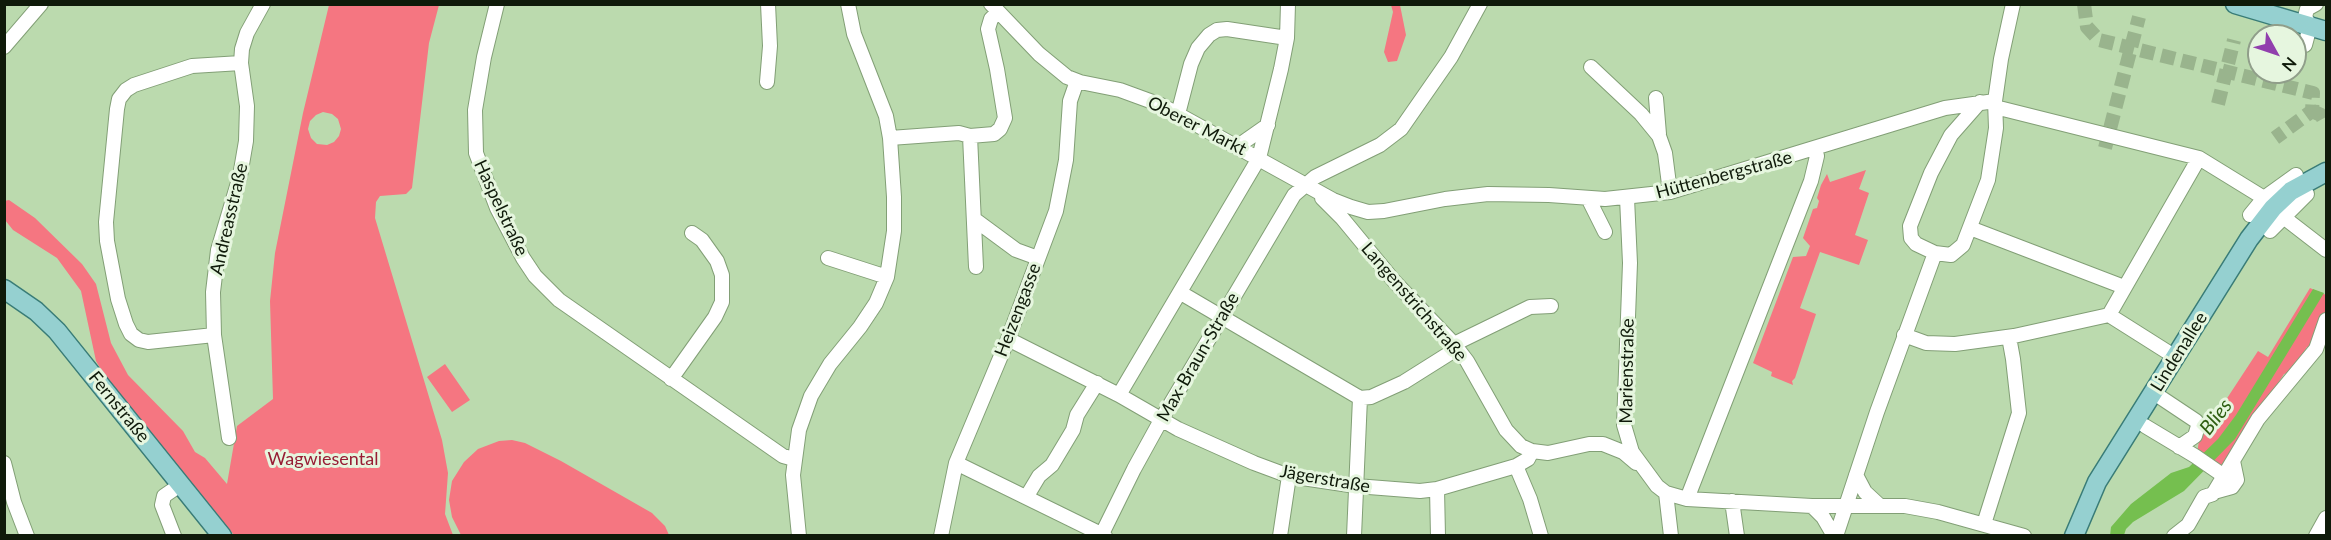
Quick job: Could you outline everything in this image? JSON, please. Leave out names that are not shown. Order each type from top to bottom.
[{"type":"main road","points":[[2235,4],[2318,28]]},
{"type":"main road","name":"Lindenallee","points":[[2302,184],[2326,163]]},
{"type":"main road","name":"Lindenallee","points":[[2074,536],[2097,482],[2236,259],[2273,207],[2291,191],[2326,172]]},
{"type":"main road","name":"Fernstraße","points":[[4,289],[36,311],[57,331],[115,400],[222,536]]},
{"type":"street","points":[[4,47],[41,4]]},
{"type":"street","name":"Andreasstraße","points":[[229,438],[214,335],[213,292],[218,250],[240,176],[246,141],[247,106],[241,63],[242,49],[247,33],[263,4]]},
{"type":"street","name":"Haspelstraße","points":[[497,4],[484,57],[475,110],[476,153],[497,208],[523,258],[536,276],[559,300],[783,456],[794,459]]},
{"type":"street","points":[[767,82],[770,46],[768,4]]},
{"type":"street","points":[[799,536],[793,475],[799,430],[811,396],[830,364],[861,327],[876,303],[887,277],[894,231],[890,138],[884,107],[854,34],[848,4]]},
{"type":"street","points":[[1119,395],[1259,158],[1287,38],[1288,4]]},
{"type":"street","points":[[1307,185],[1323,172],[1380,145],[1401,129],[1451,57],[1480,4]]},
{"type":"street","points":[[2008,4],[2008,23]]},
{"type":"street","points":[[1980,102],[1951,135],[1931,173],[1910,226],[1911,238],[1916,244],[1935,253],[1945,255],[1955,252],[1962,245],[1991,169],[1996,128],[1995,104],[2013,4]]},
{"type":"street","points":[[2307,42],[2318,28],[2305,17],[2307,9],[2316,4]]},
{"type":"street","points":[[890,138],[959,133],[970,136],[994,135],[1004,124],[998,69],[988,29],[995,8]]},
{"type":"street","name":"Oberer Markt","points":[[995,8],[1039,54],[1055,68],[1077,81],[1141,97],[1178,114],[1307,185]]},
{"type":"street","points":[[1178,114],[1191,64],[1198,48],[1216,30],[1227,29],[1287,38]]},
{"type":"street","points":[[214,335],[148,342],[139,340],[131,334],[126,324],[108,257],[106,222],[117,109],[119,99],[126,90],[144,81],[192,66],[241,63]]},
{"type":"street","points":[[1591,67],[1641,114],[1659,136]]},
{"type":"street","name":"Heizengasse","points":[[941,536],[956,463],[1008,339],[1059,199],[1066,160],[1070,101],[1077,81]]},
{"type":"street","points":[[1656,98],[1659,136],[1665,153],[1670,192]]},
{"type":"street","name":"Hüttenbergstraße","points":[[1307,185],[1351,207],[1368,212],[1384,212],[1444,199],[1488,194],[1627,198],[1670,192],[1946,108],[1980,102],[2199,158],[2273,207],[2326,250]]},
{"type":"street","points":[[2013,121],[2028,122],[2036,117],[2031,109],[2015,103]]},
{"type":"street","points":[[1238,147],[1268,125]]},
{"type":"street","points":[[970,136],[976,267]]},
{"type":"street","points":[[1687,499],[1811,181],[1816,156],[1813,150]]},
{"type":"street","points":[[1904,335],[1938,345],[2009,337],[2109,315],[2199,158]]},
{"type":"street","name":"Langenstrichstraße","points":[[1307,185],[1352,230],[1394,281],[1456,346],[1506,429],[1521,446],[1532,452]]},
{"type":"street","name":"Max-Braun-Straße","points":[[1103,535],[1134,469],[1161,420],[1294,195],[1307,185]]},
{"type":"street","name":"Marienstraße","points":[[1627,198],[1630,263],[1624,425],[1632,452],[1644,471],[1666,494]]},
{"type":"street","points":[[1590,202],[1605,232]]},
{"type":"street","points":[[2250,215],[2273,207],[2270,231]]},
{"type":"street","points":[[1352,230],[1368,212]]},
{"type":"street","points":[[974,219],[1016,250],[1038,258]]},
{"type":"street","points":[[1970,228],[2124,286]]},
{"type":"street","points":[[671,379],[715,317],[722,302],[722,275],[717,261],[702,240],[692,233]]},
{"type":"street","points":[[1835,536],[1904,335],[1935,253]]},
{"type":"street","points":[[828,258],[887,277]]},
{"type":"street","points":[[1181,293],[1360,398],[1371,397],[1404,382],[1456,346],[1530,307],[1551,306]]},
{"type":"street","points":[[2109,315],[2176,358]]},
{"type":"street","points":[[2174,536],[2188,525],[2204,497],[2210,496],[2224,480],[2258,419],[2316,349],[2326,320]]},
{"type":"street","points":[[1984,524],[2019,413],[2009,337]]},
{"type":"street","name":"Jägerstraße","points":[[1008,339],[1097,383],[1161,420],[1236,456],[1289,476],[1407,491],[1437,489],[1516,466],[1528,459],[1532,452]]},
{"type":"street","points":[[1028,496],[1039,476],[1052,465],[1097,383]]},
{"type":"street","points":[[2154,393],[2196,421],[2198,426],[2195,436],[2179,447]]},
{"type":"street","points":[[1354,536],[1360,398]]},
{"type":"street","points":[[1532,452],[1548,453],[1589,444],[1612,436],[1624,425]]},
{"type":"street","points":[[2155,435],[2195,456],[2224,480]]},
{"type":"street","points":[[1589,444],[1611,446],[1644,471]]},
{"type":"street","points":[[4,463],[14,502],[27,536]]},
{"type":"street","points":[[956,463],[1028,496],[1103,535]]},
{"type":"street","points":[[1516,466],[1530,499],[1541,536]]},
{"type":"street","points":[[1856,475],[1865,492],[1879,505]]},
{"type":"street","points":[[1280,536],[1289,476]]},
{"type":"street","points":[[174,536],[162,505],[164,496],[180,485]]},
{"type":"street","points":[[1437,489],[1438,536]]},
{"type":"street","points":[[1671,536],[1666,494],[1687,499],[1812,506],[1905,506],[1938,512],[2024,536]]},
{"type":"street","points":[[1732,501],[1737,536]]},
{"type":"street","points":[[1812,506],[1823,517],[1835,536]]},
{"type":"street","points":[[2316,536],[2326,518]]},
{"type":"green space","name":"Wagwiesental","points":[[329,5],[439,5],[429,43],[412,188],[406,194],[380,196],[376,202],[375,218],[442,440],[448,473],[445,514],[453,535],[234,535],[107,380],[96,361],[81,291],[57,258],[13,230],[5,220],[4,201],[9,200],[35,218],[82,264],[96,284],[111,343],[128,375],[183,431],[195,452],[205,458],[227,484],[237,426],[273,399],[270,301],[275,253],[303,113]],"holes":[[[323,112],[332,114],[338,119],[341,129],[339,136],[327,145],[317,144],[311,138],[308,129],[310,121]]]},
{"type":"green space","points":[[1391,5],[1400,5],[1406,35],[1397,61],[1388,62],[1384,52],[1393,12]]},
{"type":"green space","points":[[1866,170],[1859,189],[1869,193],[1855,235],[1868,240],[1859,265],[1820,252],[1800,308],[1816,314],[1795,378],[1792,381],[1793,385],[1771,376],[1772,372],[1753,363],[1793,257],[1806,256],[1810,246],[1803,238],[1813,209],[1817,208],[1819,201],[1817,198],[1827,174],[1830,182]]},
{"type":"green space","points":[[2310,288],[2326,295],[2326,309],[2312,347],[2307,347],[2293,371],[2284,374],[2223,468],[2197,453],[2199,441],[2258,351],[2268,357]]},
{"type":"green space","points":[[445,364],[470,400],[452,412],[427,377]]},
{"type":"green space","points":[[512,440],[525,443],[561,461],[652,513],[665,526],[669,535],[461,535],[452,517],[449,500],[452,481],[464,462],[478,449],[499,441]]},
{"type":"shaded area","points":[[2313,289],[2324,293],[2235,439],[2184,491],[2133,522],[2124,535],[2110,536],[2111,527],[2131,504],[2171,473],[2189,467],[2218,439],[2236,415]]},
{"type":"tunnel","points":[[2084,4],[2087,27],[2099,40],[2313,93],[2312,111],[2275,138]]},
{"type":"tunnel","points":[[2105,148],[2139,17]]},
{"type":"tunnel","points":[[2218,104],[2234,40]]},
{"type":"tunnel","points":[[2312,111],[2321,115],[2326,124]]},
{"type":"water label","name":"Blies","points":[[2216,417]]}]
